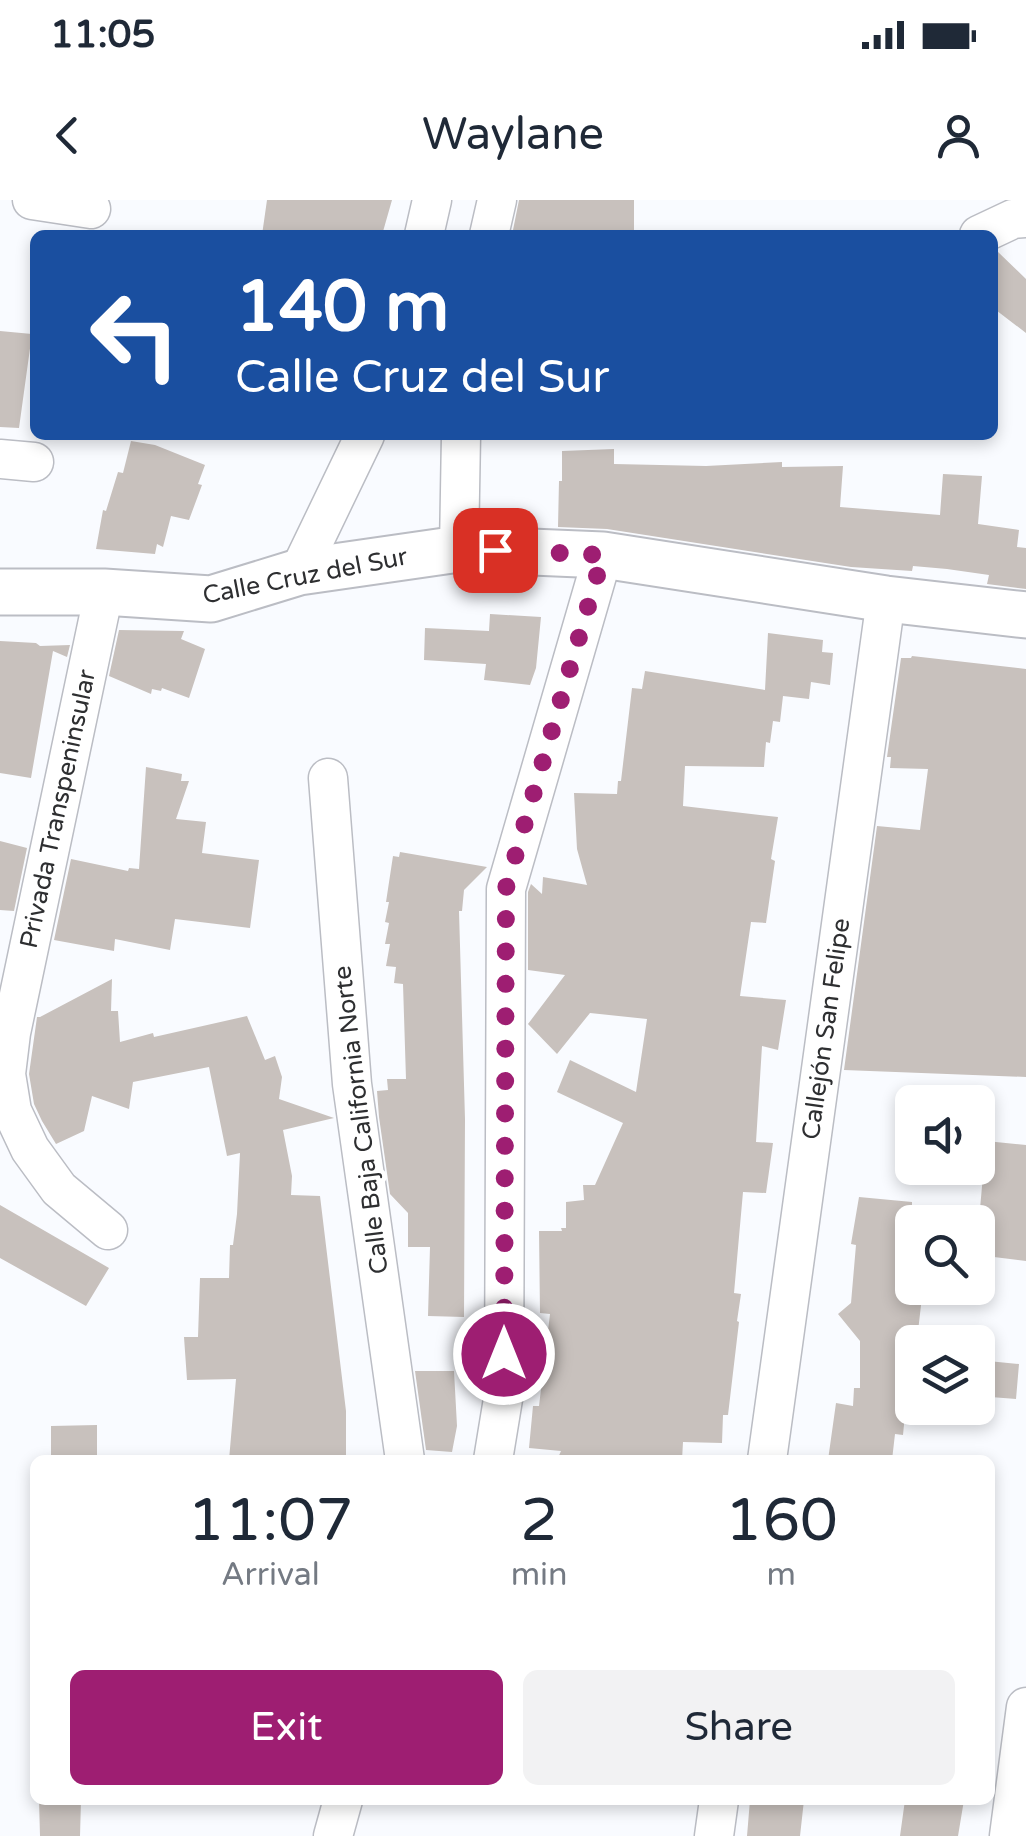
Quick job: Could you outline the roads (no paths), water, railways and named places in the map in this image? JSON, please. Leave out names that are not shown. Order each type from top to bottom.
[{"type":"street","points":[[32,200],[91,208]]},
{"type":"street","points":[[425,230],[432,200]]},
{"type":"street","points":[[489,230],[497,200]]},
{"type":"street","points":[[989,230],[1013,219],[1026,218]]},
{"type":"street","points":[[299,572],[363,440]]},
{"type":"street","points":[[459,549],[461,440]]},
{"type":"street","name":"Calle Cruz del Sur","points":[[0,592],[104,592],[211,599],[299,572],[459,549],[603,555],[886,599],[1026,616]]},
{"type":"street","points":[[494,1455],[504,1393],[506,888],[603,555]]},
{"type":"street","name":"Privada Transpeninsular","points":[[104,592],[11,1033],[6,1074],[12,1111],[30,1149],[60,1189],[108,1230]]},
{"type":"street","name":"Callejón San Felipe","points":[[767,1455],[886,599]]},
{"type":"street","name":"Calle Baja California Norte","points":[[328,778],[352,1084],[404,1455]]},
{"type":"street","points":[[1009,1836],[1026,1707]]},
{"type":"street","points":[[332,1836],[341,1805]]},
{"type":"street","points":[[714,1836],[718,1805]]}]
